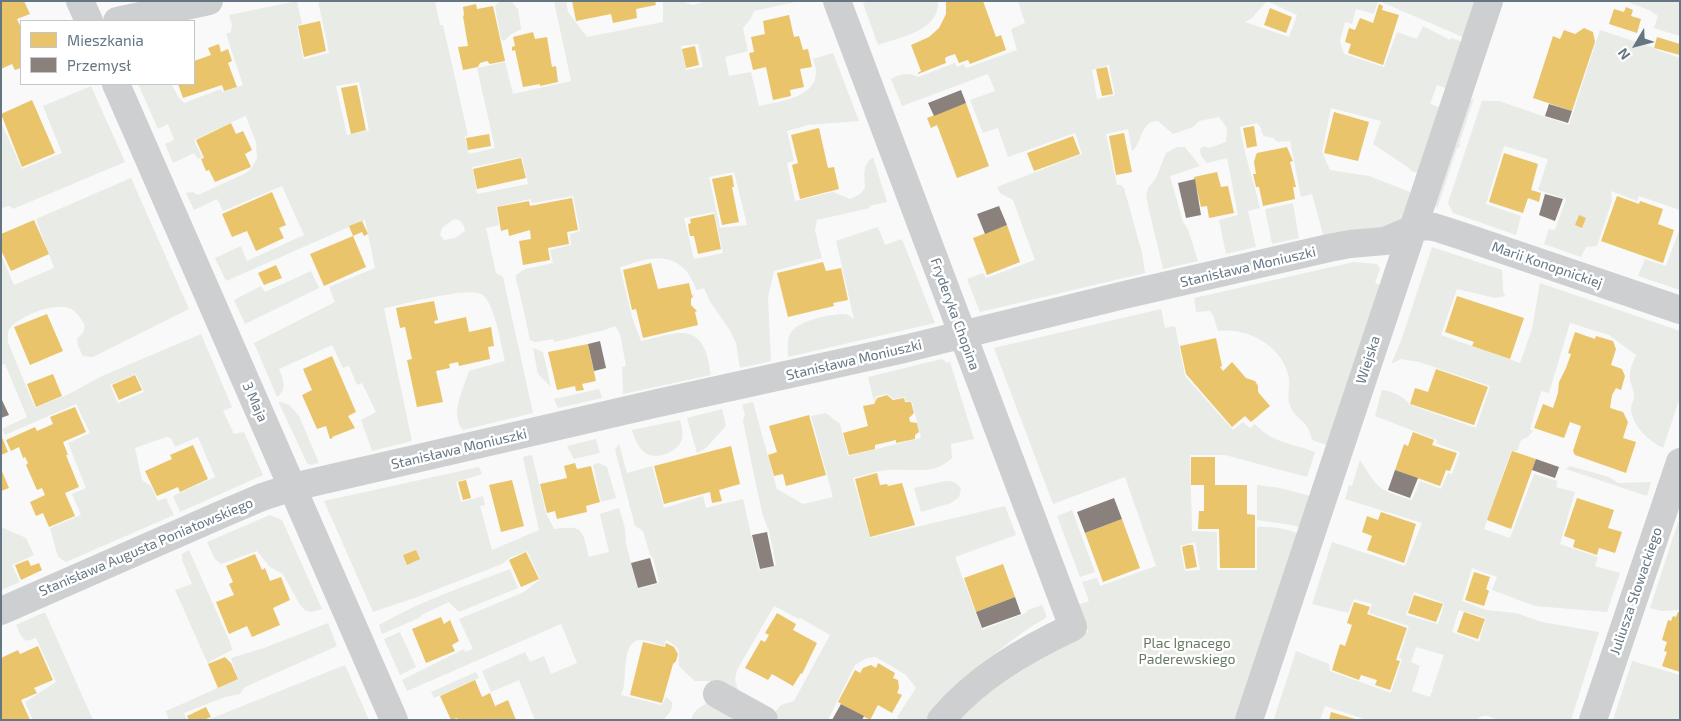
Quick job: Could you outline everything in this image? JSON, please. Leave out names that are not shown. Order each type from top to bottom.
[{"type":"street","points":[[80,1],[88,20]]},
{"type":"street","points":[[122,20],[209,1]]},
{"type":"street","name":"Fryderyka Chopina","points":[[837,1],[1073,627],[1038,644],[1002,666],[972,689],[940,720]]},
{"type":"street","name":"Wiejska","points":[[1249,720],[1489,1]]},
{"type":"street","name":"3 Maja","points":[[116,85],[394,720]]},
{"type":"street","name":"Marii Konopnickiej","points":[[1414,228],[1434,227],[1680,310]]},
{"type":"street","name":"Stanisława Moniuszki","points":[[293,487],[658,403],[904,349],[1329,248],[1386,242],[1414,228]]},
{"type":"street","name":"Juliusza Słowackiego","points":[[1592,720],[1680,462]]},
{"type":"street","name":"Stanisława Augusta Poniatowskiego","points":[[1,611],[237,508],[293,487]]},
{"type":"street","points":[[717,694],[764,720]]},
{"type":"green space","points":[[297,1],[302,24],[297,26],[303,58],[305,59],[329,53],[318,1],[435,1],[440,25],[443,25],[468,135],[465,138],[469,154],[495,148],[477,68],[505,62],[513,94],[571,81],[554,1],[566,1],[568,12],[587,37],[663,22],[663,1],[685,1],[693,5],[707,1],[800,1],[754,11],[750,20],[743,28],[748,51],[725,57],[729,76],[751,72],[759,106],[780,102],[791,99],[809,89],[814,81],[816,71],[813,59],[833,53],[859,121],[808,125],[787,131],[794,161],[787,163],[795,201],[833,192],[850,199],[860,194],[865,188],[865,168],[873,157],[887,202],[869,206],[870,208],[817,220],[815,231],[822,258],[774,271],[768,297],[771,361],[740,368],[736,343],[729,329],[711,303],[704,288],[697,290],[688,274],[680,265],[664,258],[655,258],[620,267],[632,317],[641,341],[677,333],[693,335],[704,348],[711,375],[623,394],[622,367],[626,366],[620,334],[615,326],[554,342],[553,339],[535,342],[530,340],[516,275],[525,269],[553,263],[550,250],[571,245],[570,234],[580,231],[573,196],[532,203],[530,199],[496,207],[499,225],[486,228],[496,273],[503,277],[533,413],[463,430],[459,424],[457,409],[469,371],[505,361],[494,316],[483,295],[465,292],[384,308],[412,441],[372,451],[361,420],[376,412],[362,383],[357,385],[349,366],[343,368],[332,345],[279,369],[284,387],[277,397],[254,343],[335,302],[329,287],[375,268],[365,220],[226,281],[215,258],[241,246],[247,261],[304,235],[282,186],[223,211],[217,199],[194,210],[186,193],[193,192],[198,195],[244,174],[251,169],[255,162],[257,158],[256,142],[246,117],[247,115],[194,140],[202,157],[198,159],[194,153],[173,163],[165,144],[174,140],[168,124],[158,129],[138,85],[172,85],[184,103],[221,89],[222,92],[243,85],[226,34],[231,32],[232,25],[229,15]],"holes":[[[698,44],[703,67],[686,70],[681,46]],[[359,82],[369,130],[347,135],[336,86]],[[522,157],[528,184],[477,194],[472,167]],[[734,172],[747,225],[720,228],[709,177]],[[714,212],[723,253],[694,259],[684,218]],[[454,219],[459,220],[464,226],[465,231],[455,238],[444,240],[440,235],[442,228]]]},
{"type":"green space","points":[[511,1],[518,9],[521,29],[504,41],[501,39],[495,6],[499,2]]},
{"type":"green space","points":[[868,1],[938,1],[937,11],[933,19],[926,26],[878,45],[863,3]]},
{"type":"green space","points":[[1018,1],[1267,1],[1378,1],[1374,14],[1356,9],[1352,24],[1345,22],[1340,41],[1344,54],[1384,67],[1397,32],[1417,39],[1423,26],[1450,40],[1451,38],[1463,42],[1449,86],[1445,88],[1437,85],[1430,104],[1441,108],[1419,173],[1411,171],[1373,144],[1381,121],[1331,108],[1322,152],[1330,170],[1369,176],[1410,192],[1411,195],[1402,219],[1393,227],[1324,238],[1312,194],[1301,197],[1290,141],[1277,142],[1273,138],[1264,136],[1257,123],[1240,127],[1260,208],[1248,211],[1256,247],[1226,254],[1219,220],[1238,215],[1227,158],[1207,163],[1201,156],[1200,149],[1204,146],[1209,148],[1226,142],[1227,128],[1219,117],[1199,121],[1193,127],[1173,134],[1158,121],[1152,122],[1145,128],[1136,147],[1132,151],[1128,129],[1106,134],[1117,185],[1121,185],[1124,188],[1142,253],[1145,273],[980,312],[967,279],[983,273],[986,278],[1035,260],[1013,200],[1000,193],[997,187],[1082,154],[1075,133],[1008,157],[998,128],[983,133],[970,100],[995,91],[988,74],[902,106],[891,79],[904,74],[918,77],[955,63],[957,67],[964,64],[966,68],[1017,50],[1011,29],[1025,23]],"holes":[[[1267,1],[1297,15],[1289,37],[1245,22],[1252,18]],[[1109,65],[1115,95],[1097,99],[1092,70]]]},
{"type":"green space","points":[[1379,1],[1477,1],[1465,38]]},
{"type":"green space","points":[[1625,1],[1680,1],[1680,36],[1654,28],[1658,16],[1649,10]]},
{"type":"green space","points":[[1600,30],[1680,58],[1680,210],[1639,196],[1637,201],[1611,191],[1612,201],[1597,246],[1586,247],[1581,257],[1544,244],[1549,229],[1555,230],[1566,199],[1538,190],[1548,159],[1504,146],[1486,204],[1521,216],[1516,235],[1453,213],[1448,203],[1482,101],[1499,101],[1569,125]]},
{"type":"green space","points":[[91,86],[125,162],[13,209],[10,206],[1,208],[1,122],[22,169],[62,153],[43,106]]},
{"type":"green space","points":[[1474,98],[1459,148],[1457,148],[1437,209],[1435,203],[1468,102]]},
{"type":"green space","points":[[1177,147],[1185,147],[1200,166],[1170,176],[1183,222],[1188,229],[1198,261],[1163,269],[1146,197],[1148,188],[1156,178],[1166,153]]},
{"type":"green space","points":[[131,178],[189,309],[93,357],[83,356],[78,346],[77,339],[83,333],[85,326],[73,310],[59,307],[40,310],[16,322],[8,334],[8,342],[35,408],[69,394],[102,376],[201,334],[232,407],[223,411],[234,434],[244,432],[263,475],[180,512],[173,496],[215,477],[198,437],[175,447],[171,438],[166,437],[135,448],[142,480],[151,486],[158,501],[166,498],[174,515],[66,562],[58,557],[50,528],[81,515],[72,494],[86,488],[68,443],[90,433],[76,404],[5,435],[2,429],[27,417],[5,364],[1,365],[1,254],[14,285],[54,268],[36,219]],"holes":[[[136,374],[144,392],[118,403],[110,385]]]},
{"type":"green space","points":[[1293,203],[1299,238],[1272,244],[1265,209]]},
{"type":"green space","points":[[878,227],[885,245],[902,239],[935,323],[788,357],[789,337],[796,327],[816,318],[838,314],[847,314],[854,319],[836,241]]},
{"type":"green space","points":[[1680,228],[1680,290],[1638,276],[1645,259],[1666,266]]},
{"type":"green space","points":[[1432,247],[1502,270],[1505,296],[1495,298],[1457,289],[1441,335],[1520,363],[1532,329],[1540,283],[1680,331],[1680,397],[1663,448],[1642,432],[1632,415],[1631,407],[1634,391],[1630,382],[1630,375],[1636,355],[1609,335],[1570,323],[1549,393],[1541,391],[1530,429],[1533,431],[1528,437],[1521,440],[1517,451],[1511,451],[1484,529],[1510,538],[1534,474],[1558,481],[1556,487],[1575,492],[1560,544],[1598,557],[1595,566],[1620,573],[1607,612],[1535,606],[1492,590],[1497,577],[1472,568],[1462,601],[1486,610],[1516,613],[1542,622],[1599,632],[1571,720],[1497,720],[1484,716],[1476,720],[1367,720],[1325,706],[1320,720],[1274,719],[1296,651],[1329,664],[1330,671],[1391,693],[1402,659],[1399,658],[1409,626],[1369,613],[1372,604],[1354,599],[1348,613],[1312,604],[1332,542],[1405,566],[1422,523],[1345,499],[1349,485],[1352,486],[1360,460],[1371,478],[1380,488],[1412,500],[1420,481],[1441,489],[1448,473],[1452,474],[1460,452],[1436,443],[1437,440],[1375,416],[1382,390],[1398,394],[1410,405],[1476,428],[1490,386],[1419,362],[1401,359],[1391,364],[1401,341]],"holes":[[[1414,592],[1443,603],[1438,624],[1406,615]],[[1459,610],[1486,618],[1479,642],[1452,632]],[[1416,647],[1444,655],[1430,697],[1412,691],[1420,666],[1411,662]]]},
{"type":"green space","points":[[1354,262],[1377,264],[1380,269],[1375,283],[1383,286],[1329,446],[1312,440],[1306,425],[1291,408],[1288,397],[1289,378],[1280,357],[1272,348],[1262,341],[1241,332],[1218,331],[1210,311],[1196,312],[1194,298]]},
{"type":"green space","points":[[311,271],[319,288],[245,324],[234,300],[261,286],[265,292]]},
{"type":"green space","name":"Plac Ignacego Paderewskiego","points":[[1161,309],[1165,328],[1175,326],[1185,376],[1233,430],[1243,422],[1250,428],[1255,424],[1269,436],[1315,452],[1307,477],[1225,455],[1190,455],[1192,531],[1217,532],[1217,570],[1257,570],[1257,527],[1279,528],[1300,534],[1238,720],[953,720],[987,688],[1081,634],[1088,632],[1077,605],[1089,601],[1082,582],[1097,578],[1100,586],[1156,566],[1125,477],[1053,504],[994,348]],"holes":[[[1195,542],[1200,570],[1185,571],[1180,546]]]},
{"type":"green space","points":[[533,348],[543,352],[551,387],[538,374]]},
{"type":"green space","points":[[942,359],[947,363],[950,362],[974,439],[951,444],[952,458],[938,467],[922,470],[875,472],[853,478],[870,538],[1005,506],[1016,535],[955,557],[982,630],[1042,605],[1047,617],[998,651],[954,691],[926,720],[900,720],[897,717],[916,688],[906,675],[876,657],[867,658],[855,665],[828,720],[782,720],[773,715],[781,705],[794,701],[830,635],[774,606],[737,670],[735,680],[738,690],[730,692],[710,681],[695,681],[679,666],[677,648],[666,640],[664,646],[644,640],[634,642],[627,655],[621,695],[662,705],[666,697],[672,702],[672,707],[669,714],[663,720],[535,720],[519,680],[491,692],[482,671],[525,652],[530,662],[544,656],[551,674],[577,663],[561,624],[407,691],[402,680],[464,649],[465,652],[473,649],[459,619],[524,592],[540,579],[527,551],[511,557],[502,564],[373,612],[324,501],[479,467],[482,474],[456,482],[461,502],[483,496],[485,505],[480,506],[492,550],[539,530],[523,457],[532,455],[546,513],[554,529],[571,528],[580,531],[585,540],[589,557],[609,552],[600,514],[619,508],[638,589],[659,582],[643,531],[635,526],[615,450],[619,444],[627,473],[652,466],[664,508],[703,496],[706,508],[743,499],[759,570],[776,565],[756,485],[743,421],[745,414],[742,405],[753,402],[777,489],[803,504],[833,497],[811,416],[826,413],[840,424],[848,456],[921,438],[912,402],[905,401],[905,397],[894,399],[887,394],[876,396],[874,402],[868,377]]},
{"type":"green space","points":[[599,389],[602,398],[558,408],[554,399]]},
{"type":"green space","points":[[279,403],[289,405],[299,416],[319,463],[310,465],[307,463]]},
{"type":"green space","points":[[722,409],[726,426],[706,448],[697,453],[687,418]]},
{"type":"green space","points":[[680,420],[683,434],[680,444],[671,452],[659,456],[653,456],[643,451],[632,430]]},
{"type":"green space","points":[[596,439],[600,453],[574,459],[567,446]]},
{"type":"green space","points":[[598,463],[607,467],[616,498],[601,502],[593,465]]},
{"type":"green space","points":[[1570,466],[1609,477],[1618,483],[1651,482],[1647,496],[1566,469]]},
{"type":"green space","points":[[945,481],[954,482],[958,485],[961,489],[959,497],[951,503],[921,512],[914,488]]},
{"type":"green space","points":[[1257,485],[1280,488],[1310,496],[1302,528],[1257,520]]},
{"type":"green space","points":[[1072,510],[1095,572],[1080,577],[1057,516]]},
{"type":"green space","points":[[270,515],[282,520],[322,609],[311,612],[305,610],[300,605],[283,574],[270,567],[257,551],[221,564],[215,559],[207,542]]},
{"type":"green space","points":[[1678,522],[1680,522],[1680,610],[1661,611],[1650,608]]},
{"type":"green space","points":[[1,527],[26,538],[34,555],[12,565],[20,582],[1,590]]},
{"type":"green space","points":[[189,550],[232,650],[208,664],[175,590],[192,584],[182,560],[182,554]]},
{"type":"green space","points":[[510,569],[518,588],[459,612],[449,602],[423,614],[419,618],[382,634],[379,625],[395,616],[443,594]]},
{"type":"green space","points":[[45,612],[93,720],[33,720],[25,702],[56,682],[36,638],[26,641],[21,636],[16,625]]},
{"type":"green space","points":[[328,623],[337,646],[245,687],[240,694],[225,697],[184,713],[187,720],[169,720],[166,711],[238,679],[231,658],[264,648]]},
{"type":"green space","points":[[400,632],[416,667],[400,675],[384,639]]},
{"type":"green space","points":[[1632,661],[1680,675],[1680,720],[1613,720]]},
{"type":"green space","points":[[345,665],[369,720],[208,720],[215,717]]},
{"type":"green space","points":[[476,672],[479,678],[434,698],[431,692]]},
{"type":"green space","points":[[710,699],[746,720],[691,720],[697,709]]},
{"type":"building: Mieszkania","points":[[1,1],[24,1],[30,14],[17,19],[20,26],[20,68],[15,70],[12,64],[1,69]]},
{"type":"building: Mieszkania","points":[[572,1],[655,1],[656,5],[636,9],[637,18],[613,23],[611,14],[576,21]]},
{"type":"building: Mieszkania","points":[[946,1],[983,1],[996,37],[1001,35],[1006,50],[970,64],[968,60],[959,63],[955,54],[946,57],[946,63],[918,74],[921,71],[911,45],[929,37],[939,28],[946,14]]},
{"type":"building: Mieszkania","points":[[476,4],[477,9],[493,6],[505,61],[490,64],[487,61],[480,63],[478,67],[463,70],[458,47],[468,46],[463,7]]},
{"type":"building: Mieszkania","points":[[1379,4],[1383,6],[1382,10],[1399,15],[1383,65],[1348,53],[1351,44],[1345,42],[1349,28],[1355,30],[1360,18],[1373,23]]},
{"type":"building: Mieszkania","points":[[1626,7],[1633,10],[1631,16],[1641,19],[1637,33],[1609,24],[1614,9],[1624,12]]},
{"type":"building: Mieszkania","points":[[1270,8],[1292,17],[1286,33],[1264,25]]},
{"type":"building: Mieszkania","points":[[789,15],[794,37],[799,36],[803,50],[808,49],[812,67],[800,69],[804,87],[790,90],[791,96],[773,100],[766,67],[753,70],[749,53],[754,52],[751,37],[765,34],[763,21]]},
{"type":"building: Mieszkania","points":[[320,21],[326,51],[304,57],[298,26]]},
{"type":"building: Mieszkania","points":[[1584,28],[1593,32],[1595,42],[1572,111],[1533,98],[1553,36],[1560,39],[1564,30],[1575,34]]},
{"type":"building: Mieszkania","points":[[533,32],[535,39],[547,37],[552,67],[556,66],[558,82],[523,87],[515,50],[512,51],[512,47],[515,46],[513,37]]},
{"type":"building: Mieszkania","points":[[1657,37],[1680,44],[1680,55],[1654,48]]},
{"type":"building: Mieszkania","points":[[219,44],[221,52],[228,49],[232,61],[228,63],[237,87],[224,91],[222,85],[183,98],[178,85],[195,85],[195,61],[211,55],[208,48]]},
{"type":"building: Mieszkania","points":[[695,46],[699,65],[686,68],[682,49]]},
{"type":"building: Mieszkania","points":[[1107,67],[1113,94],[1102,96],[1096,69]]},
{"type":"building: Mieszkania","points":[[357,85],[366,130],[351,134],[341,88]]},
{"type":"building: Mieszkania","points":[[32,100],[55,153],[22,167],[1,114]]},
{"type":"building: Mieszkania","points":[[966,103],[989,166],[957,178],[937,125],[931,128],[927,118]]},
{"type":"building: Mieszkania","points":[[1334,112],[1369,122],[1358,161],[1324,153]]},
{"type":"building: Mieszkania","points":[[231,123],[236,134],[243,131],[252,150],[245,154],[251,167],[215,182],[209,170],[206,171],[201,159],[204,158],[196,140]]},
{"type":"building: Mieszkania","points":[[1254,126],[1257,146],[1247,148],[1243,128]]},
{"type":"building: Mieszkania","points":[[819,128],[828,168],[834,167],[839,189],[800,199],[792,165],[798,163],[791,135]]},
{"type":"building: Mieszkania","points":[[1124,133],[1132,172],[1116,175],[1109,136]]},
{"type":"building: Mieszkania","points":[[489,134],[491,146],[468,150],[466,138]]},
{"type":"building: Mieszkania","points":[[1073,136],[1080,154],[1034,171],[1027,153]]},
{"type":"building: Mieszkania","points":[[1287,147],[1293,161],[1290,162],[1296,187],[1293,187],[1295,199],[1263,206],[1259,187],[1256,187],[1253,174],[1256,174],[1254,162],[1256,155],[1257,153]]},
{"type":"building: Mieszkania","points":[[1504,153],[1538,164],[1531,190],[1541,193],[1539,202],[1528,198],[1523,213],[1489,202]]},
{"type":"building: Mieszkania","points":[[521,158],[526,178],[477,189],[473,169]]},
{"type":"building: Mieszkania","points":[[1217,172],[1221,187],[1228,186],[1234,213],[1209,218],[1207,206],[1201,207],[1194,177]]},
{"type":"building: Mieszkania","points":[[732,175],[734,187],[732,187],[739,222],[722,225],[712,179]]},
{"type":"building: Mieszkania","points":[[272,192],[286,225],[279,228],[284,238],[256,251],[247,231],[232,237],[222,214]]},
{"type":"building: Mieszkania","points":[[1617,196],[1639,204],[1640,201],[1663,209],[1658,224],[1674,230],[1663,263],[1601,241]]},
{"type":"building: Mieszkania","points":[[572,198],[578,230],[567,232],[569,244],[548,248],[550,260],[523,265],[519,241],[531,239],[530,230],[509,236],[508,229],[501,231],[497,207],[529,201],[530,206]]},
{"type":"building: Mieszkania","points":[[714,214],[721,249],[698,254],[694,236],[690,236],[688,224],[691,223],[690,219]]},
{"type":"building: Mieszkania","points":[[1579,215],[1586,218],[1582,228],[1575,225]]},
{"type":"building: Mieszkania","points":[[34,220],[49,254],[11,271],[1,250],[1,234]]},
{"type":"building: Mieszkania","points":[[362,221],[368,234],[364,236],[362,232],[353,236],[349,226]]},
{"type":"building: Mieszkania","points":[[1007,225],[1020,262],[987,275],[973,238]]},
{"type":"building: Mieszkania","points":[[353,236],[366,267],[324,286],[310,254]]},
{"type":"building: Mieszkania","points":[[823,262],[826,271],[841,268],[848,300],[833,303],[834,306],[788,317],[777,273]]},
{"type":"building: Mieszkania","points":[[651,263],[658,289],[689,283],[692,296],[694,295],[691,299],[691,305],[697,311],[695,312],[698,325],[643,338],[636,309],[632,310],[623,270]]},
{"type":"building: Mieszkania","points":[[276,265],[282,278],[264,285],[258,273]]},
{"type":"building: Mieszkania","points":[[1457,296],[1524,318],[1510,359],[1472,346],[1474,342],[1445,332]]},
{"type":"building: Mieszkania","points":[[434,301],[438,320],[434,321],[435,324],[466,317],[469,332],[491,327],[494,346],[488,347],[490,359],[459,366],[458,362],[449,364],[450,368],[436,371],[443,402],[417,407],[407,360],[412,359],[405,327],[400,328],[396,308]]},
{"type":"building: Mieszkania","points":[[47,314],[63,351],[30,365],[14,327]]},
{"type":"building: Mieszkania","points":[[1575,332],[1595,339],[1596,336],[1613,341],[1616,349],[1611,365],[1622,369],[1625,376],[1621,390],[1616,388],[1612,395],[1610,408],[1623,412],[1628,422],[1623,438],[1636,442],[1626,473],[1575,455],[1573,451],[1581,426],[1570,422],[1564,438],[1534,428],[1543,404],[1553,408],[1559,382],[1571,354],[1568,353]]},
{"type":"building: Mieszkania","points":[[1216,338],[1222,366],[1220,367],[1223,371],[1232,362],[1246,378],[1255,381],[1258,386],[1258,392],[1270,406],[1251,422],[1245,416],[1232,427],[1186,374],[1180,346]]},
{"type":"building: Mieszkania","points":[[588,344],[596,381],[582,384],[584,390],[576,391],[575,386],[557,390],[548,352]]},
{"type":"building: Mieszkania","points":[[332,356],[356,412],[348,416],[355,428],[330,439],[326,426],[317,429],[302,395],[312,390],[303,369]]},
{"type":"building: Mieszkania","points":[[1436,369],[1488,387],[1474,425],[1410,404],[1415,388],[1428,392]]},
{"type":"building: Mieszkania","points":[[53,374],[62,396],[36,407],[27,384]]},
{"type":"building: Mieszkania","points":[[135,375],[142,390],[119,400],[112,385]]},
{"type":"building: Mieszkania","points":[[887,395],[893,400],[904,398],[905,402],[911,402],[914,413],[909,418],[910,422],[917,423],[919,432],[915,435],[915,439],[896,443],[896,440],[875,445],[875,449],[849,455],[843,433],[868,426],[863,406],[874,404],[877,398]]},
{"type":"building: Mieszkania","points":[[75,407],[86,432],[63,442],[68,455],[66,455],[79,487],[65,493],[75,516],[49,527],[43,513],[36,516],[30,502],[45,495],[42,488],[37,490],[26,465],[28,463],[25,457],[23,458],[19,447],[11,451],[6,440],[35,427],[37,431],[53,424],[50,417]]},
{"type":"building: Mieszkania","points":[[809,415],[826,475],[786,486],[783,474],[774,476],[768,455],[777,452],[769,426]]},
{"type":"building: Mieszkania","points":[[1413,432],[1434,440],[1432,445],[1457,453],[1450,471],[1446,470],[1440,486],[1395,470],[1404,444],[1408,446]]},
{"type":"building: Mieszkania","points":[[1,435],[8,452],[1,455]]},
{"type":"building: Mieszkania","points":[[193,445],[208,479],[180,492],[178,487],[157,496],[145,471],[172,459],[170,455]]},
{"type":"building: Mieszkania","points":[[731,446],[740,484],[719,490],[722,501],[712,503],[710,492],[664,504],[654,466]]},
{"type":"building: Mieszkania","points":[[1512,451],[1536,459],[1511,529],[1487,520]]},
{"type":"building: Mieszkania","points":[[1191,457],[1215,457],[1215,485],[1247,485],[1247,514],[1255,515],[1255,568],[1220,568],[1219,529],[1198,529],[1199,511],[1204,511],[1204,485],[1191,485]]},
{"type":"building: Mieszkania","points":[[575,463],[577,469],[591,466],[600,502],[586,506],[587,512],[557,519],[555,511],[547,513],[540,484],[567,478],[564,466]]},
{"type":"building: Mieszkania","points":[[1,469],[9,488],[1,491]]},
{"type":"building: Mieszkania","points":[[877,473],[880,485],[887,484],[888,486],[902,483],[915,525],[870,537],[855,479]]},
{"type":"building: Mieszkania","points":[[466,480],[471,498],[463,500],[458,482]]},
{"type":"building: Mieszkania","points":[[512,480],[524,526],[501,532],[489,485]]},
{"type":"building: Mieszkania","points":[[1577,498],[1614,510],[1608,528],[1622,532],[1615,553],[1599,548],[1597,555],[1573,547],[1575,540],[1564,536]]},
{"type":"building: Mieszkania","points":[[1381,512],[1416,524],[1404,563],[1367,550],[1372,536],[1362,532],[1367,516],[1378,520]]},
{"type":"building: Mieszkania","points":[[1122,519],[1140,568],[1103,582],[1085,533]]},
{"type":"building: Mieszkania","points":[[1193,545],[1197,567],[1186,569],[1182,547]]},
{"type":"building: Mieszkania","points":[[416,550],[420,559],[407,565],[403,555]]},
{"type":"building: Mieszkania","points":[[526,552],[539,579],[521,587],[509,560]]},
{"type":"building: Mieszkania","points":[[255,554],[262,570],[265,568],[270,581],[281,577],[290,600],[273,608],[280,625],[252,637],[247,626],[229,634],[216,602],[234,595],[229,584],[233,582],[226,566]]},
{"type":"building: Mieszkania","points":[[28,560],[31,566],[39,563],[42,570],[21,580],[15,565]]},
{"type":"building: Mieszkania","points":[[1003,564],[1015,597],[976,612],[964,578]]},
{"type":"building: Mieszkania","points":[[1474,572],[1490,577],[1486,589],[1489,591],[1484,606],[1465,600]]},
{"type":"building: Mieszkania","points":[[1414,595],[1443,604],[1436,622],[1408,613]]},
{"type":"building: Mieszkania","points":[[1354,602],[1370,607],[1367,614],[1407,628],[1396,660],[1400,661],[1390,690],[1375,685],[1377,680],[1361,675],[1359,680],[1332,670],[1340,644],[1345,646],[1352,625],[1347,623]]},
{"type":"building: Mieszkania","points":[[1464,612],[1485,619],[1478,639],[1457,632]]},
{"type":"building: Mieszkania","points":[[1678,612],[1680,612],[1680,672],[1662,666],[1667,652],[1664,651],[1667,642],[1662,640],[1668,620],[1671,621],[1673,616],[1676,617]]},
{"type":"building: Mieszkania","points":[[777,613],[796,624],[793,630],[817,643],[802,674],[793,686],[772,674],[768,680],[745,668],[761,640],[765,642],[769,635],[765,633]]},
{"type":"building: Mieszkania","points":[[441,617],[444,624],[450,620],[459,641],[452,645],[455,651],[426,663],[412,629]]},
{"type":"building: Mieszkania","points":[[643,642],[665,647],[666,643],[674,647],[678,654],[673,664],[662,703],[630,695]]},
{"type":"building: Mieszkania","points":[[38,646],[53,680],[34,688],[37,693],[21,700],[30,720],[1,720],[1,658],[18,650],[20,654]]},
{"type":"building: Mieszkania","points":[[225,657],[231,663],[238,679],[218,688],[208,664]]},
{"type":"building: Mieszkania","points":[[878,663],[895,673],[893,678],[898,680],[899,688],[897,693],[902,695],[892,713],[878,705],[870,720],[838,702],[855,670],[860,673],[863,668],[871,665],[876,668]]},
{"type":"building: Mieszkania","points":[[475,680],[482,697],[490,693],[495,706],[508,700],[516,720],[458,720],[457,718],[451,720],[440,696]]},
{"type":"building: Mieszkania","points":[[206,707],[211,717],[203,720],[189,720],[187,716]]},
{"type":"building: Mieszkania","points":[[1331,712],[1355,719],[1355,720],[1329,720]]},
{"type":"building: Przemysł","points":[[961,90],[966,103],[934,116],[928,103]]},
{"type":"building: Przemysł","points":[[1549,104],[1572,111],[1568,123],[1545,116]]},
{"type":"building: Przemysł","points":[[1195,179],[1201,215],[1186,218],[1178,183]]},
{"type":"building: Przemysł","points":[[1545,194],[1563,199],[1555,221],[1539,215]]},
{"type":"building: Przemysł","points":[[999,206],[1007,225],[985,234],[977,214]]},
{"type":"building: Przemysł","points":[[600,341],[606,368],[594,371],[588,344]]},
{"type":"building: Przemysł","points":[[1,398],[9,415],[1,418]]},
{"type":"building: Przemysł","points":[[1536,459],[1559,467],[1555,478],[1532,470]]},
{"type":"building: Przemysł","points":[[1395,470],[1418,478],[1410,498],[1388,490]]},
{"type":"building: Przemysł","points":[[1114,498],[1122,519],[1085,533],[1077,512]]},
{"type":"building: Przemysł","points":[[767,532],[774,566],[760,569],[752,535]]},
{"type":"building: Przemysł","points":[[650,558],[657,583],[638,588],[631,563]]},
{"type":"building: Przemysł","points":[[1015,597],[1021,614],[982,628],[976,612]]},
{"type":"building: Przemysł","points":[[841,704],[864,716],[862,720],[832,720]]}]
